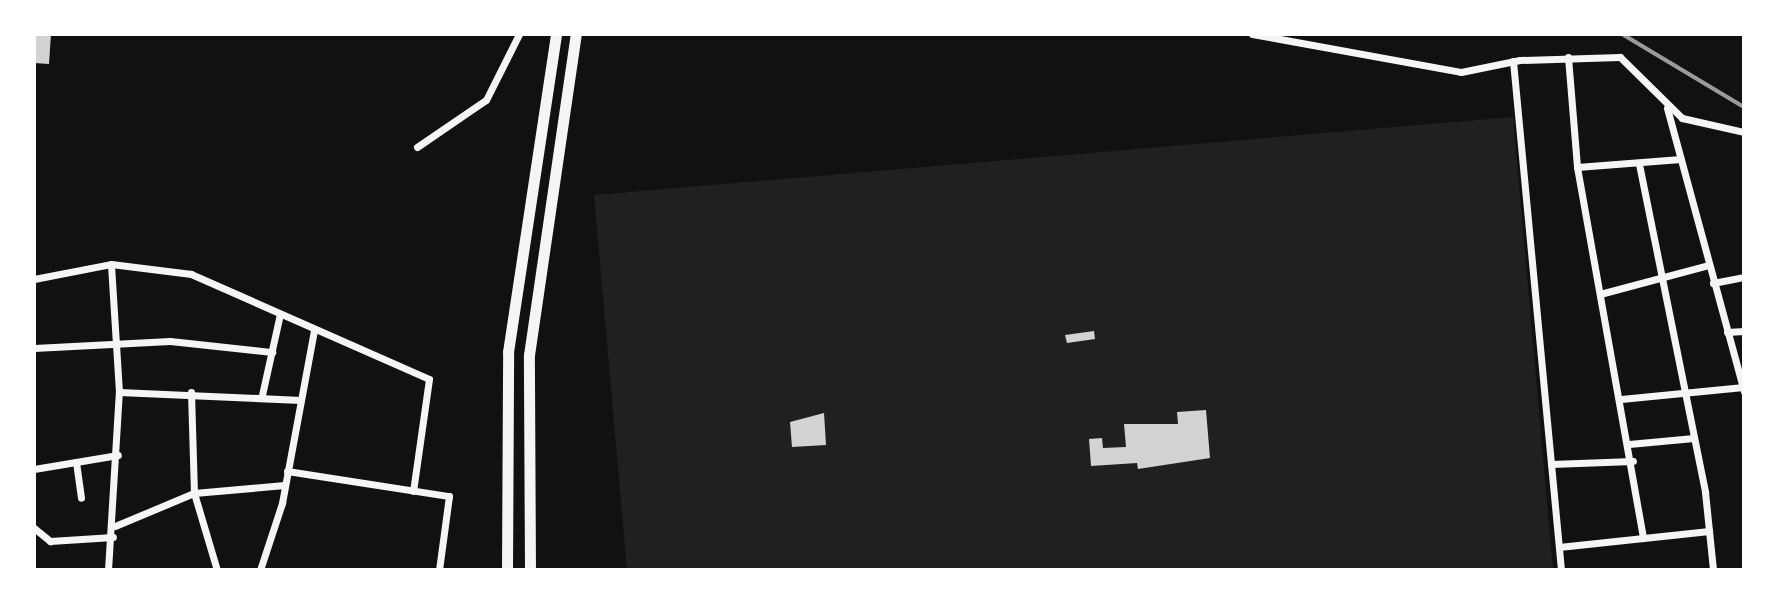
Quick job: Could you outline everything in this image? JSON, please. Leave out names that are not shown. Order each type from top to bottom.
[{"type":"main road","points":[[507,570],[507,361],[556,34]]},
{"type":"main road","points":[[530,570],[529,355],[576,34]]},
{"type":"street","points":[[417,147],[486,100],[519,34]]},
{"type":"street","points":[[1252,34],[1449,71],[1513,61],[1568,57],[1627,60],[1666,105],[1691,121],[1744,132]]},
{"type":"street","points":[[1568,57],[1577,167],[1633,461],[1643,538]]},
{"type":"street","points":[[1513,61],[1561,570]]},
{"type":"street","points":[[1621,399],[1686,394],[1743,384],[1666,105]]},
{"type":"street","points":[[1577,167],[1681,159]]},
{"type":"street","points":[[1639,164],[1686,394],[1713,570]]},
{"type":"street","points":[[34,279],[111,264],[191,274],[429,379],[413,491]]},
{"type":"street","points":[[108,570],[115,526],[119,392],[111,264]]},
{"type":"street","points":[[1600,294],[1708,265]]},
{"type":"street","points":[[1713,283],[1744,277]]},
{"type":"street","points":[[262,395],[280,314]]},
{"type":"street","points":[[260,570],[285,485],[314,330]]},
{"type":"street","points":[[1727,332],[1744,331]]},
{"type":"street","points":[[34,348],[118,341],[272,352]]},
{"type":"street","points":[[119,392],[262,395],[301,400]]},
{"type":"street","points":[[191,392],[194,493],[217,570]]},
{"type":"street","points":[[1629,444],[1694,438]]},
{"type":"street","points":[[34,469],[118,455]]},
{"type":"street","points":[[1551,464],[1633,461]]},
{"type":"street","points":[[76,462],[81,498]]},
{"type":"street","points":[[287,471],[449,496],[439,570]]},
{"type":"street","points":[[115,526],[194,493],[285,485]]},
{"type":"street","points":[[34,528],[50,541],[113,537]]},
{"type":"street","points":[[1559,547],[1709,531]]},
{"type":"shaded area","points":[[1513,117],[1553,570],[627,570],[594,195]]},
{"type":"building","points":[[34,34],[51,34],[49,64],[34,63]]},
{"type":"building","points":[[1094,331],[1095,339],[1067,343],[1065,335]]},
{"type":"building","points":[[1206,410],[1210,458],[1138,469],[1137,463],[1091,466],[1089,439],[1102,438],[1103,448],[1126,447],[1124,424],[1178,424],[1177,412]]},
{"type":"building","points":[[824,413],[826,445],[792,447],[790,422]]},
{"type":"railway","points":[[1622,34],[1744,107]]}]
